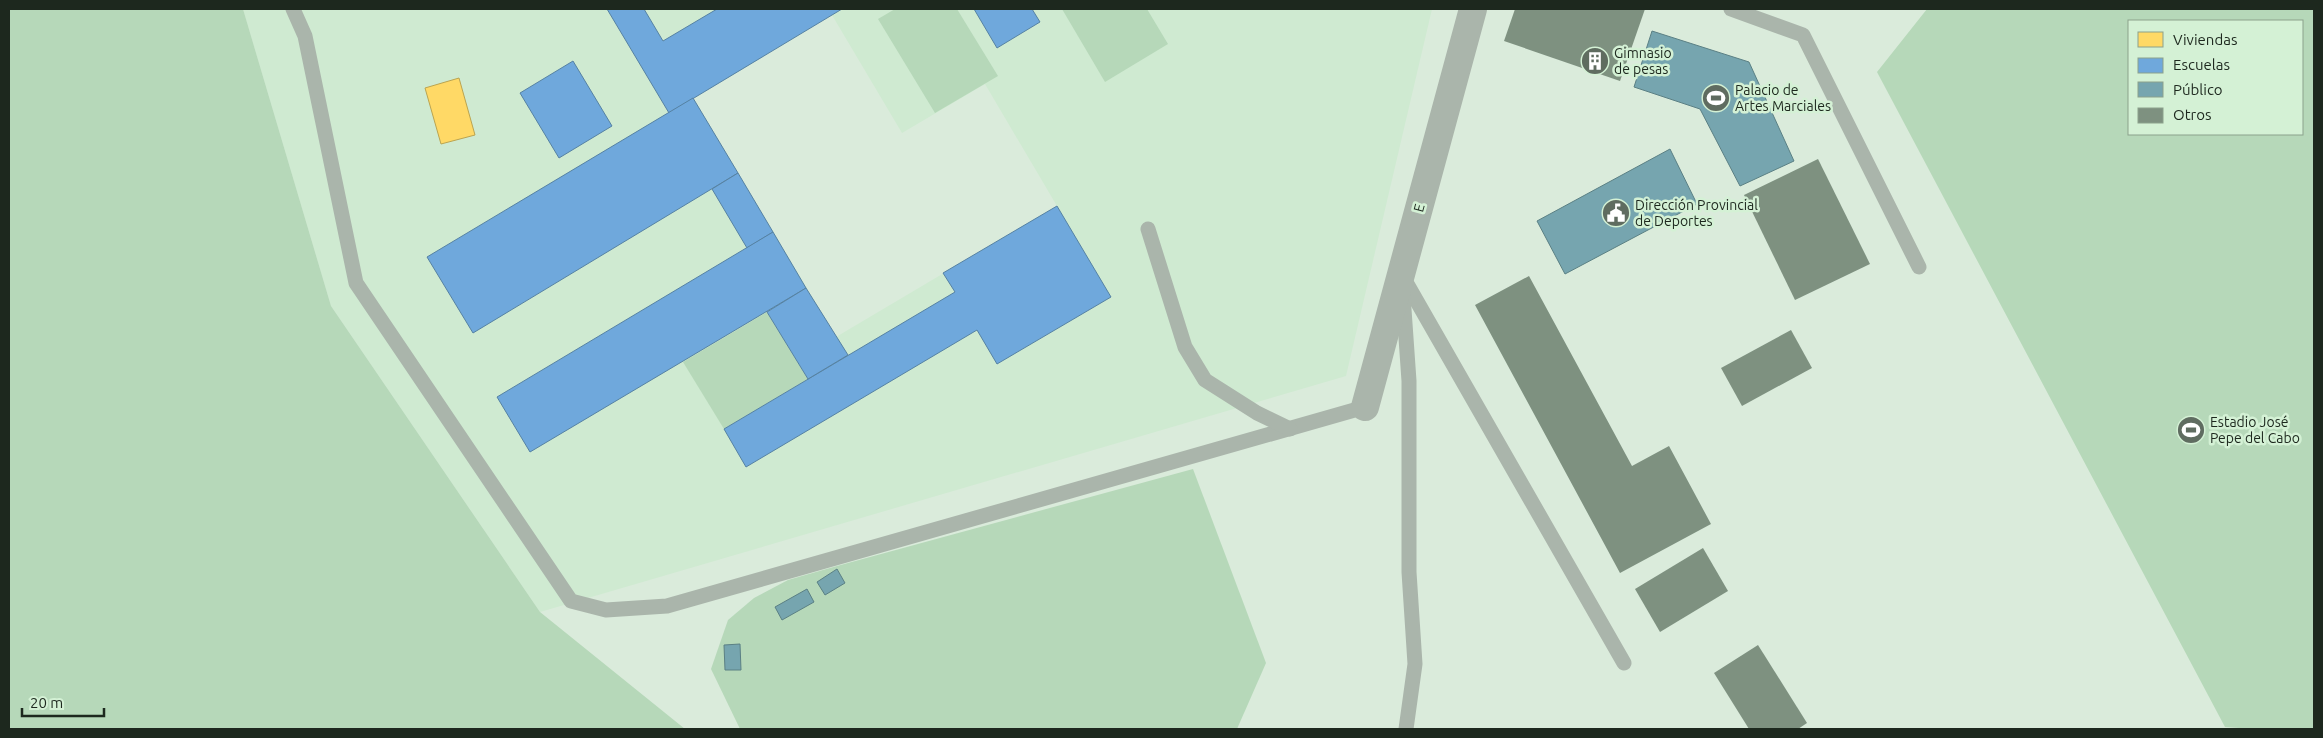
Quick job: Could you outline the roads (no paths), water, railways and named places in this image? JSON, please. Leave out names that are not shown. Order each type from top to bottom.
[{"type":"street","name":"E","points":[[1365,407],[1473,9]]},
{"type":"lane","points":[[293,9],[305,36],[356,283],[571,601],[606,610],[667,606],[1365,407]]},
{"type":"lane","points":[[1731,9],[1803,35],[1919,268]]},
{"type":"lane","points":[[1148,229],[1185,347],[1204,380],[1258,413],[1290,429]]},
{"type":"lane","points":[[1401,273],[1624,663]]},
{"type":"lane","points":[[1401,273],[1409,381],[1409,572],[1415,664],[1406,729]]},
{"type":"place","name":"Gimnasio de pesas","points":[[1595,61]]},
{"type":"place","name":"Palacio de Artes Marciales","points":[[1716,98]]},
{"type":"place","name":"Dirección Provincial de Deportes","points":[[1616,213]]},
{"type":"place","name":"Estadio José Pepe del Cabo","points":[[2191,430]]}]
